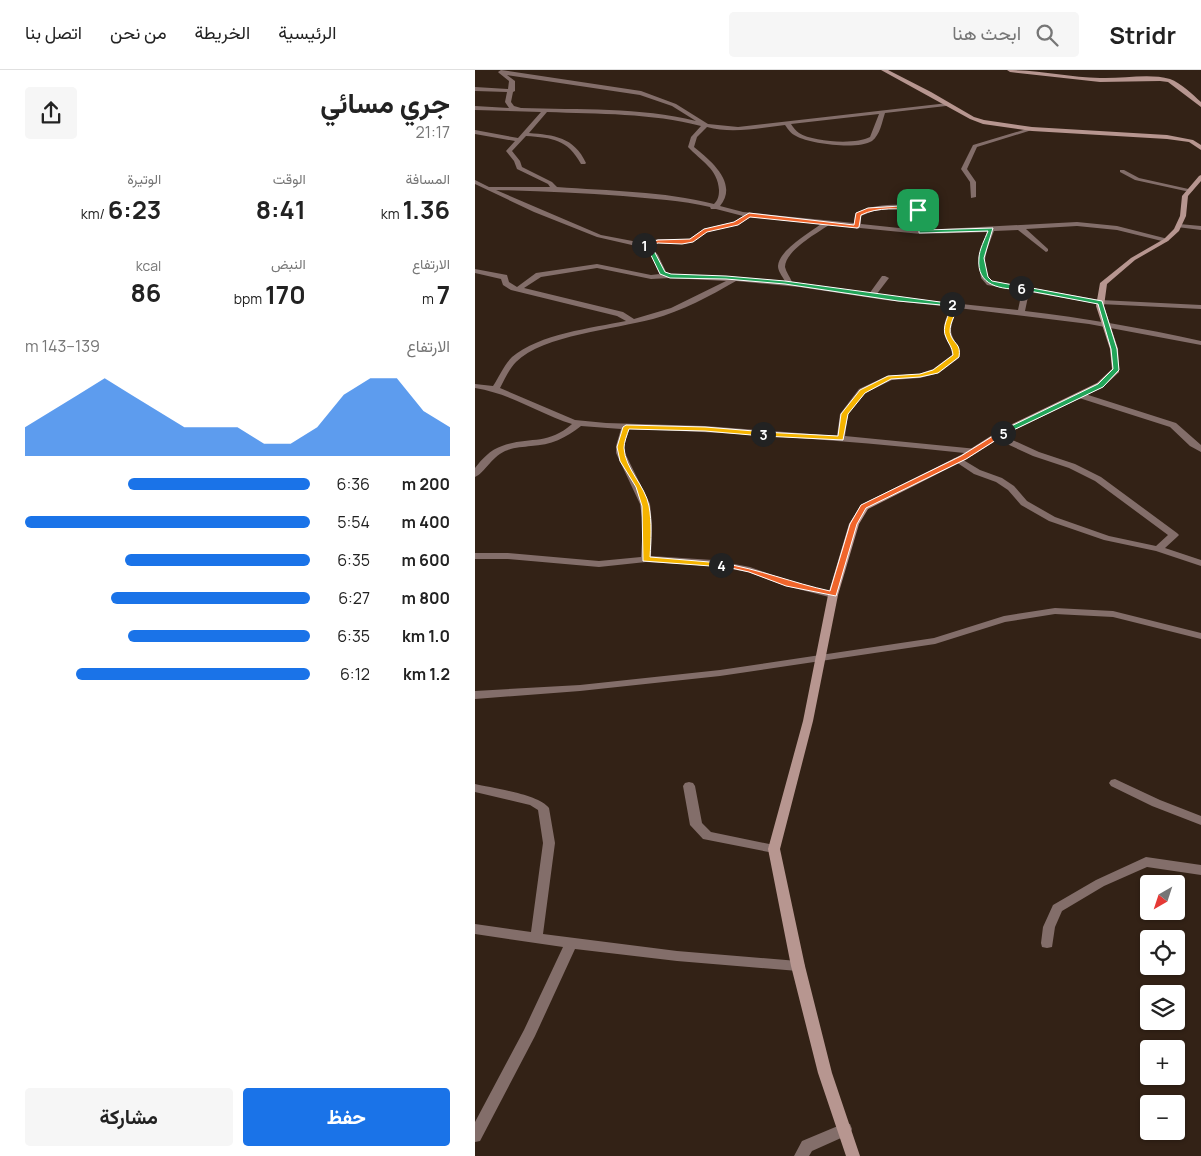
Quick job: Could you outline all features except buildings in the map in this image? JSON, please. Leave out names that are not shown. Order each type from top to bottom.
[{"type":"street","points":[[884,70],[929,92],[972,118],[983,122],[1032,129],[1167,137],[1191,141],[1201,148]]},
{"type":"street","points":[[1010,70],[1100,80],[1160,79],[1169,81],[1182,89],[1201,105]]},
{"type":"street","points":[[499,71],[512,81],[512,90],[508,102],[512,107],[521,110]]},
{"type":"street","points":[[499,71],[641,93],[674,104],[707,125]]},
{"type":"street","points":[[475,90],[512,90]]},
{"type":"street","points":[[475,108],[659,116],[738,129],[946,104]]},
{"type":"street","points":[[545,111],[509,151],[517,161],[519,168],[550,184],[555,189]]},
{"type":"street","points":[[788,124],[795,133],[805,137],[857,144],[867,142],[872,138],[882,112]]},
{"type":"street","points":[[707,125],[698,132],[692,141],[691,147],[703,155],[721,178],[723,196],[720,203],[713,208]]},
{"type":"street","points":[[973,197],[973,182],[964,169],[975,146],[1032,129]]},
{"type":"street","points":[[475,132],[521,137],[553,137],[574,146],[583,163]]},
{"type":"street","points":[[1122,172],[1137,179],[1190,190]]},
{"type":"street","points":[[853,1156],[825,1073],[797,966],[774,849],[808,721],[833,594],[854,524],[864,507],[974,451],[997,436],[1100,385],[1116,370],[1114,349],[1100,302],[1104,284],[1133,260],[1166,240],[1179,226],[1183,216],[1185,196],[1201,177]]},
{"type":"street","points":[[475,182],[547,216],[616,241],[643,245],[658,241],[691,241],[706,230],[736,224],[749,215]]},
{"type":"street","points":[[485,187],[555,189],[670,198],[749,215],[921,232],[991,230],[1057,224],[1089,224],[1166,240]]},
{"type":"street","points":[[857,227],[858,215],[868,210],[901,207],[918,210],[921,213],[921,232]]},
{"type":"street","points":[[789,283],[782,265],[785,258],[792,249],[828,222]]},
{"type":"street","points":[[1179,226],[1201,228]]},
{"type":"street","points":[[1020,228],[1046,250]]},
{"type":"street","points":[[991,230],[981,258],[985,278],[990,282],[1100,302],[1201,307]]},
{"type":"street","points":[[643,245],[651,250],[663,273],[670,276]]},
{"type":"street","points":[[518,289],[539,275],[597,266],[651,277],[736,278],[789,283],[871,296],[1106,324],[1201,343]]},
{"type":"street","points":[[475,271],[504,277],[506,283],[518,289],[620,314],[633,322]]},
{"type":"street","points":[[495,389],[514,360],[523,353],[554,340],[633,322],[689,304],[736,278]]},
{"type":"street","points":[[871,296],[885,278]]},
{"type":"street","points":[[1021,313],[1026,289]]},
{"type":"street","points":[[841,438],[844,414],[863,391],[890,378],[920,376],[936,371],[957,356],[955,345],[948,336],[947,329],[956,305]]},
{"type":"street","points":[[475,386],[495,389],[579,423],[841,438],[974,451]]},
{"type":"street","points":[[1079,395],[1173,425],[1182,430],[1192,445],[1201,449]]},
{"type":"street","points":[[475,474],[485,460],[496,451],[510,446],[562,436],[579,423]]},
{"type":"street","points":[[626,427],[620,447],[623,461],[639,487],[645,506],[647,531],[646,559]]},
{"type":"street","points":[[997,436],[1036,454],[1081,470],[1130,501],[1174,535],[1158,549]]},
{"type":"street","points":[[957,460],[977,472],[999,480],[1011,488],[1024,503],[1052,519],[1107,538],[1158,549],[1201,563]]},
{"type":"street","points":[[475,556],[517,557],[599,564],[646,559],[713,564],[751,570],[789,584],[833,594]]},
{"type":"street","points":[[475,695],[617,684],[720,673],[935,641],[1004,619],[1055,611],[1113,614],[1201,636]]},
{"type":"street","points":[[1115,783],[1156,803],[1201,821]]},
{"type":"street","points":[[689,786],[696,825],[707,836],[774,849]]},
{"type":"street","points":[[475,788],[533,802],[543,808],[549,843],[536,939]]},
{"type":"street","points":[[1047,943],[1049,927],[1057,908],[1108,880],[1146,862],[1201,870]]},
{"type":"street","points":[[475,929],[659,955],[734,963],[797,966]]},
{"type":"street","points":[[475,1136],[530,1032],[572,942]]},
{"type":"street","points":[[801,1156],[807,1146],[845,1129]]},
{"type":"route","points":[[901,207],[918,210],[921,213],[923,225],[921,232],[991,230],[987,246],[981,258],[985,278],[990,282],[1100,302],[1114,349],[1116,370],[1100,385],[1005,431],[964,457],[886,494],[864,507],[854,524],[833,594],[789,584],[751,570],[713,564],[646,559],[647,531],[645,506],[639,487],[623,461],[620,447],[626,427],[705,429],[841,438],[844,414],[863,391],[890,378],[920,376],[936,371],[957,356],[955,345],[948,336],[947,329],[956,305],[785,283],[670,276],[663,273],[651,250],[643,245],[658,241],[691,241],[706,230],[736,224],[749,215],[828,222],[857,227],[856,219],[858,215],[868,210],[901,207]]}]
